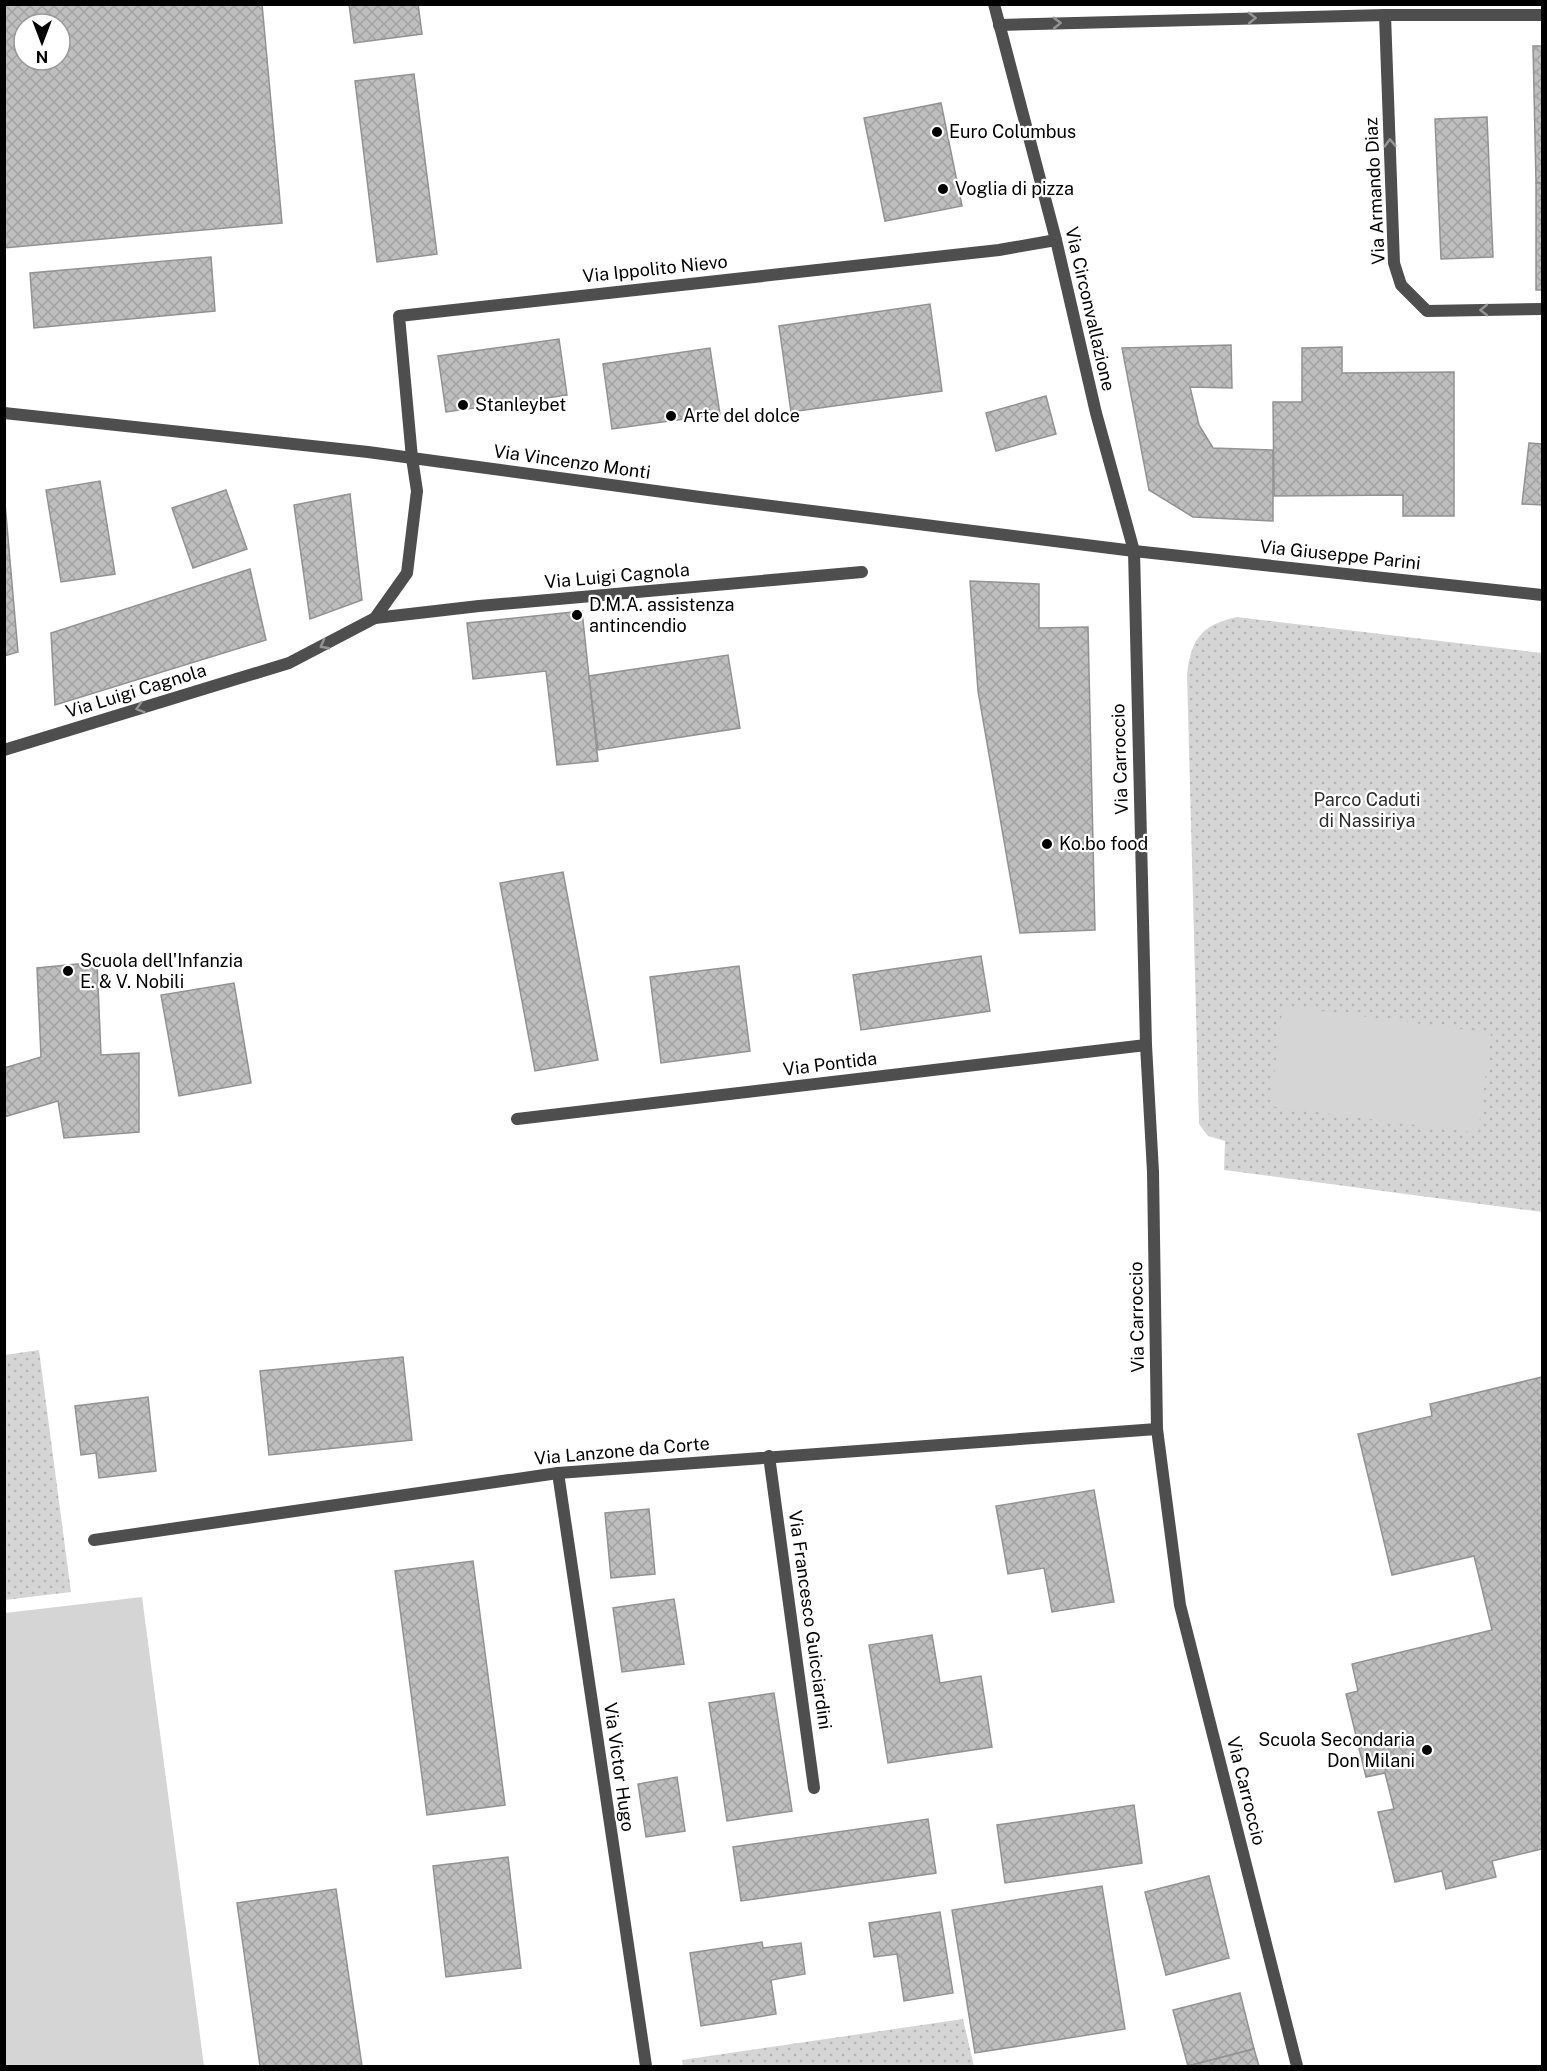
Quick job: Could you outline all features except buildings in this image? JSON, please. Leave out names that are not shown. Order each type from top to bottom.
[{"type":"street","name":"Via Circonvallazione","points":[[994,4],[1056,240],[1096,413],[1134,551]]},
{"type":"street","points":[[999,25],[1385,15],[1542,15]]},
{"type":"street","name":"Via Armando Diaz","points":[[1385,15],[1394,263],[1401,285],[1426,311],[1542,309]]},
{"type":"street","name":"Via Ippolito Nievo","points":[[412,458],[399,316],[976,252],[1056,240]]},
{"type":"street","name":"Via Vincenzo Monti","points":[[4,413],[412,458],[700,497],[1134,551]]},
{"type":"street","name":"Via Luigi Cagnola","points":[[375,618],[407,573],[417,492],[412,458]]},
{"type":"street","name":"Via Giuseppe Parini","points":[[1134,551],[1542,594]]},
{"type":"street","name":"Via Carroccio","points":[[1134,551],[1146,1045],[1153,1172],[1157,1429],[1180,1605],[1297,2067]]},
{"type":"street","name":"Via Luigi Cagnola","points":[[4,750],[289,663],[375,618],[479,606],[862,572]]},
{"type":"street","name":"Via Pontida","points":[[517,1119],[1146,1045]]},
{"type":"street","name":"Via Lanzone da Corte","points":[[94,1540],[558,1473],[1157,1429]]},
{"type":"street","name":"Via Francesco Guicciardini","points":[[769,1456],[814,1788]]},
{"type":"street","name":"Via Victor Hugo","points":[[558,1473],[646,2067]]},
{"type":"green space","name":"Parco Caduti di Nassiriya","points":[[1237,617],[1542,653],[1542,1212],[1224,1170],[1225,1141],[1208,1136],[1199,1124],[1187,675],[1192,651],[1200,635],[1215,624]]},
{"type":"green space","points":[[1283,1006],[1491,1033],[1478,1133],[1270,1106]]},
{"type":"green space","points":[[39,1350],[71,1592],[5,1600],[5,1355]]},
{"type":"green space","points":[[142,1597],[204,2066],[5,2066],[5,1613]]},
{"type":"green space","points":[[963,2019],[974,2066],[683,2066],[682,2060]]},
{"type":"place","name":"Euro Columbus","points":[[937,132]]},
{"type":"place","name":"Voglia di pizza","points":[[943,189]]},
{"type":"place","name":"Stanleybet","points":[[463,405]]},
{"type":"place","name":"Arte del dolce","points":[[671,416]]},
{"type":"place","name":"D.M.A. assistenza antincendio","points":[[577,615]]},
{"type":"place","name":"Ko.bo food","points":[[1047,844]]},
{"type":"place","name":"Scuola dell'Infanzia E. & V. Nobili","points":[[68,971]]},
{"type":"place","name":"Scuola Secondaria Don Milani","points":[[1427,1750]]}]
